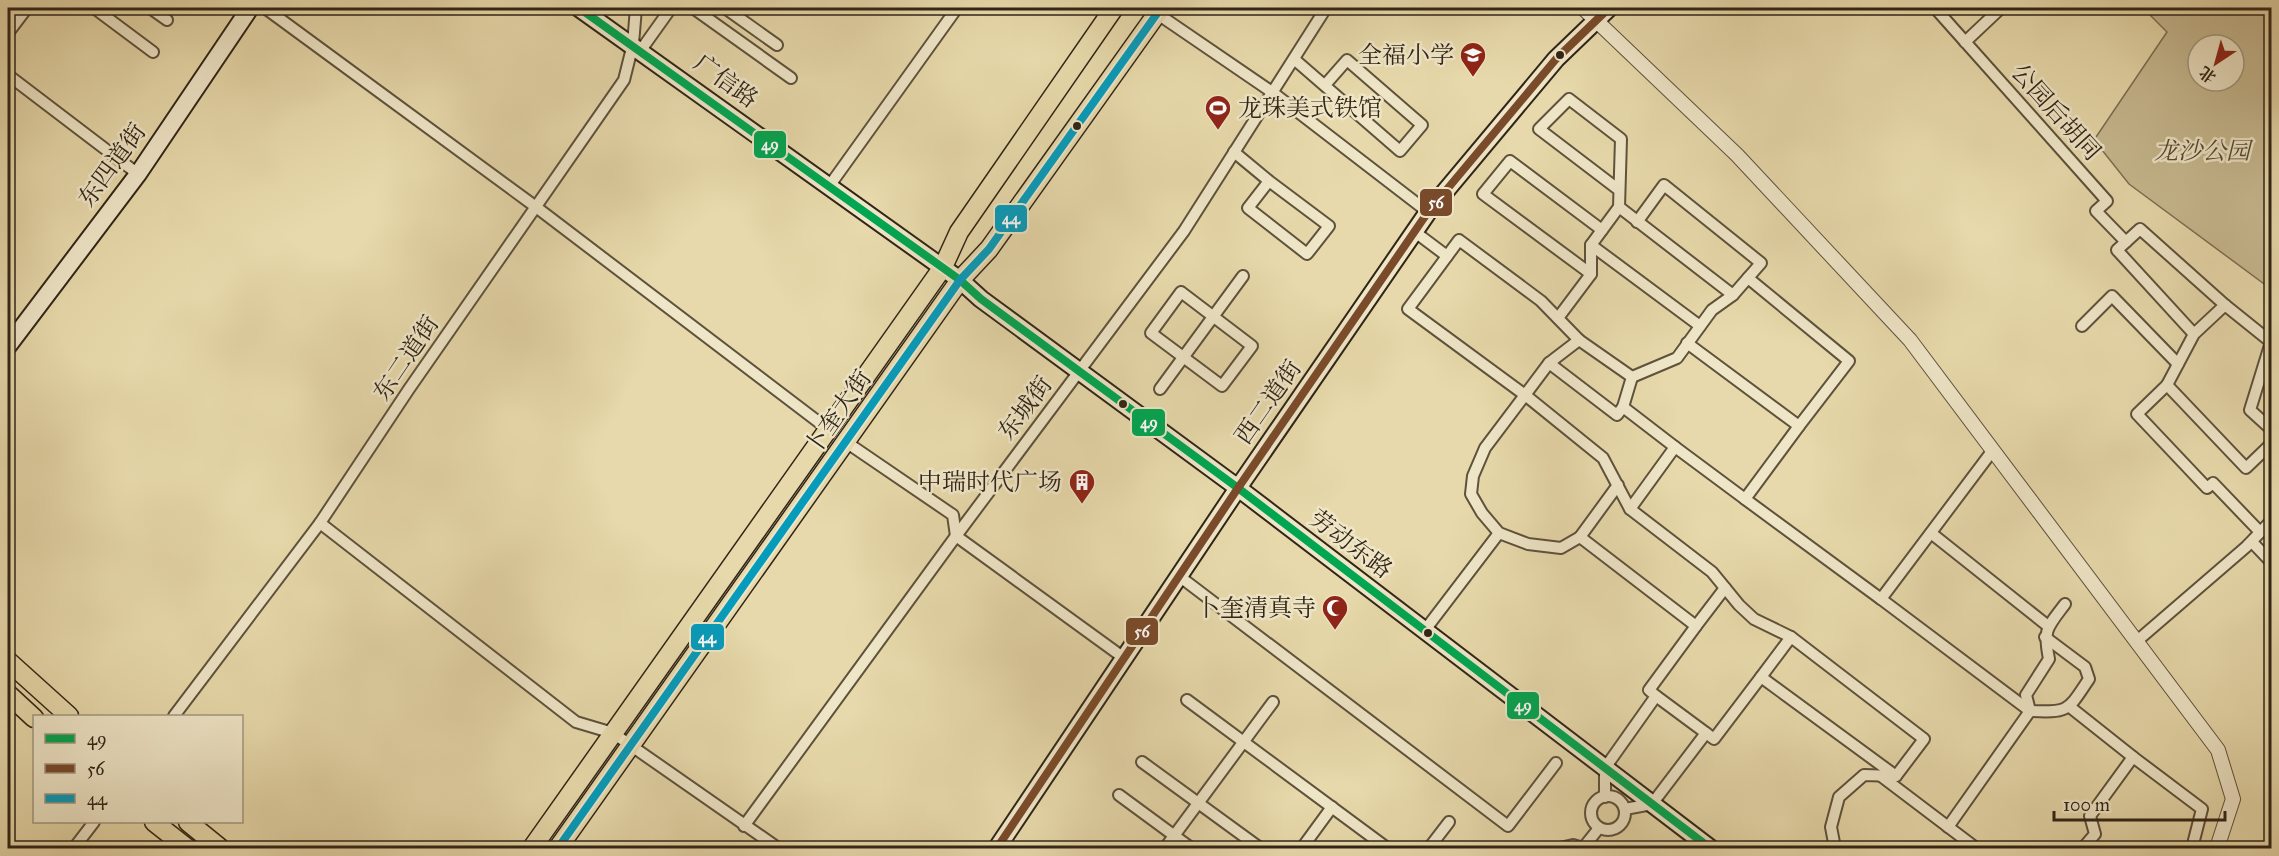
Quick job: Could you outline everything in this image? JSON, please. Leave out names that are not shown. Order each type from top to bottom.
[{"type":"main road","name":"东四道街","points":[[8,346],[138,174],[250,8]]},
{"type":"main road","name":"广信路","points":[[579,8],[637,47],[960,280]]},
{"type":"main road","name":"西二道街","points":[[997,849],[1238,488],[1428,212],[1556,59],[1589,13],[1609,8]]},
{"type":"main road","name":"卜奎大街","points":[[532,849],[943,267],[959,232],[1111,9]]},
{"type":"main road","name":"卜奎大街","points":[[558,849],[960,280],[989,249],[1156,9]]},
{"type":"main road","name":"劳动东路","points":[[960,280],[981,299],[1238,488],[1710,849]]},
{"type":"main road","points":[[8,661],[67,715]]},
{"type":"main road","points":[[8,694],[33,717]]},
{"type":"main road","points":[[155,823],[187,849]]},
{"type":"main road","points":[[189,823],[220,849]]},
{"type":"street","points":[[8,31],[27,8]]},
{"type":"street","points":[[94,8],[153,52]]},
{"type":"street","points":[[150,8],[167,20]]},
{"type":"street","points":[[266,8],[536,207],[829,430]]},
{"type":"street","name":"东二道街","points":[[176,715],[320,523],[624,80],[637,47],[636,8]]},
{"type":"street","points":[[637,47],[671,8]]},
{"type":"street","points":[[693,8],[791,78]]},
{"type":"street","points":[[725,8],[777,45]]},
{"type":"street","points":[[830,185],[957,8]]},
{"type":"street","name":"东城街","points":[[744,826],[956,536],[1184,231],[1326,8]]},
{"type":"street","name":"公园后胡同","points":[[1935,8],[2107,201],[2096,211],[2126,242]]},
{"type":"street","points":[[1965,42],[2001,8]]},
{"type":"street","points":[[1156,9],[1272,92],[1428,212]]},
{"type":"street","points":[[1589,13],[1737,155],[1910,340],[2137,641],[2218,750],[2233,799],[2217,849]]},
{"type":"street","points":[[1294,59],[1325,86],[1400,151],[1422,125],[1347,60],[1325,86]]},
{"type":"street","points":[[8,75],[138,174]]},
{"type":"street","points":[[1558,318],[1591,274],[1591,245],[1619,207],[1621,139],[1569,99],[1539,129],[1619,190]]},
{"type":"street","points":[[1234,152],[1329,226],[1307,254],[1248,208],[1269,180]]},
{"type":"street","points":[[1591,274],[1483,194],[1510,161],[1602,230]]},
{"type":"street","points":[[1632,377],[1677,358],[1712,310],[1732,295],[1761,263],[1664,185],[1637,222]]},
{"type":"street","points":[[1619,207],[1732,295]]},
{"type":"street","points":[[2194,334],[2117,250],[2140,229],[2225,305],[2271,342],[2250,410],[2271,430]]},
{"type":"street","points":[[1415,232],[1447,256]]},
{"type":"street","points":[[1632,377],[1579,340],[1540,301],[1459,240],[1408,309],[1525,395],[1603,458],[1629,509],[1712,572],[1754,619],[1791,637],[1924,739],[1896,776]]},
{"type":"street","points":[[1591,245],[1700,326]]},
{"type":"street","points":[[1160,389],[1243,276]]},
{"type":"street","points":[[1745,499],[1849,361],[1748,278]]},
{"type":"street","points":[[1181,292],[1213,316],[1252,346],[1222,386],[1151,333],[1181,292]]},
{"type":"street","points":[[2082,326],[2112,296],[2178,364]]},
{"type":"street","points":[[2225,305],[2194,334],[2167,385],[2137,414],[2207,488],[2213,483],[2260,532]]},
{"type":"street","points":[[1579,340],[1548,363],[1485,448],[1473,476],[1471,494],[1482,513],[1499,533],[1528,544],[1561,548],[1580,537],[1618,485]]},
{"type":"street","points":[[1687,343],[1799,426]]},
{"type":"street","points":[[1548,363],[1617,415],[1623,407],[1632,377]]},
{"type":"street","points":[[2167,385],[2246,468],[2271,443]]},
{"type":"street","points":[[1623,407],[2030,711],[2059,712],[2070,707],[2089,679],[2085,667],[1930,533]]},
{"type":"street","points":[[846,442],[953,515],[956,536],[1124,658]]},
{"type":"street","points":[[1629,509],[1675,447]]},
{"type":"street","points":[[1881,599],[1993,450]]},
{"type":"street","points":[[2137,641],[2252,542],[2271,520]]},
{"type":"street","points":[[320,523],[576,722],[613,733],[778,849]]},
{"type":"street","points":[[1425,630],[1499,533]]},
{"type":"street","points":[[1580,537],[1696,626]]},
{"type":"street","points":[[2252,542],[2271,563]]},
{"type":"street","points":[[1179,576],[1508,826],[1556,763]]},
{"type":"street","points":[[1725,588],[1649,690],[1656,696],[1714,739],[1791,637]]},
{"type":"street","points":[[1948,827],[2030,711],[2026,695],[2049,659],[2046,632],[2065,604]]},
{"type":"street","points":[[1761,677],[1896,776]]},
{"type":"street","points":[[1605,796],[1605,768],[1656,696]]},
{"type":"street","points":[[1187,700],[1387,849]]},
{"type":"street","points":[[1165,849],[1273,702]]},
{"type":"street","points":[[2070,707],[2202,809],[2192,849]]},
{"type":"street","points":[[1625,809],[1652,804],[1706,733]]},
{"type":"street","points":[[2083,849],[2095,834],[2090,816],[2133,757]]},
{"type":"street","points":[[1142,762],[1260,849]]},
{"type":"street","points":[[1835,849],[1831,827],[1839,797],[1864,775],[1896,776]]},
{"type":"street","points":[[1881,776],[1976,849]]},
{"type":"street","points":[[1119,795],[1191,849]]},
{"type":"street","points":[[1605,796],[1618,799],[1625,809],[1624,821],[1616,829],[1610,831],[1599,828],[1592,819],[1592,809],[1598,800],[1605,796]]},
{"type":"street","points":[[1302,849],[1332,807]]},
{"type":"street","points":[[1430,849],[1449,822]]},
{"type":"street","points":[[74,849],[93,823]]},
{"type":"street","points":[[1560,849],[1573,845],[1583,849],[1599,828]]},
{"type":"green space","name":"龙沙公园","points":[[2143,8],[2271,8],[2271,289],[2129,184],[2094,140],[2167,32]]},
{"type":"transit line","name":"49","points":[[579,8],[960,280],[981,299],[1238,488],[1710,848]]},
{"type":"transit line","name":"44","points":[[558,848],[960,280],[989,249],[1161,8]]},
{"type":"transit line","name":"56","points":[[997,848],[1238,488],[1428,212],[1556,59],[1609,8]]},
{"type":"place","name":"全福小学","points":[[1473,78]]},
{"type":"place","name":"龙珠美式铁馆","points":[[1218,131]]},
{"type":"place","name":"中瑞时代广场","points":[[1082,505]]},
{"type":"place","name":"卜奎清真寺","points":[[1335,631]]}]
